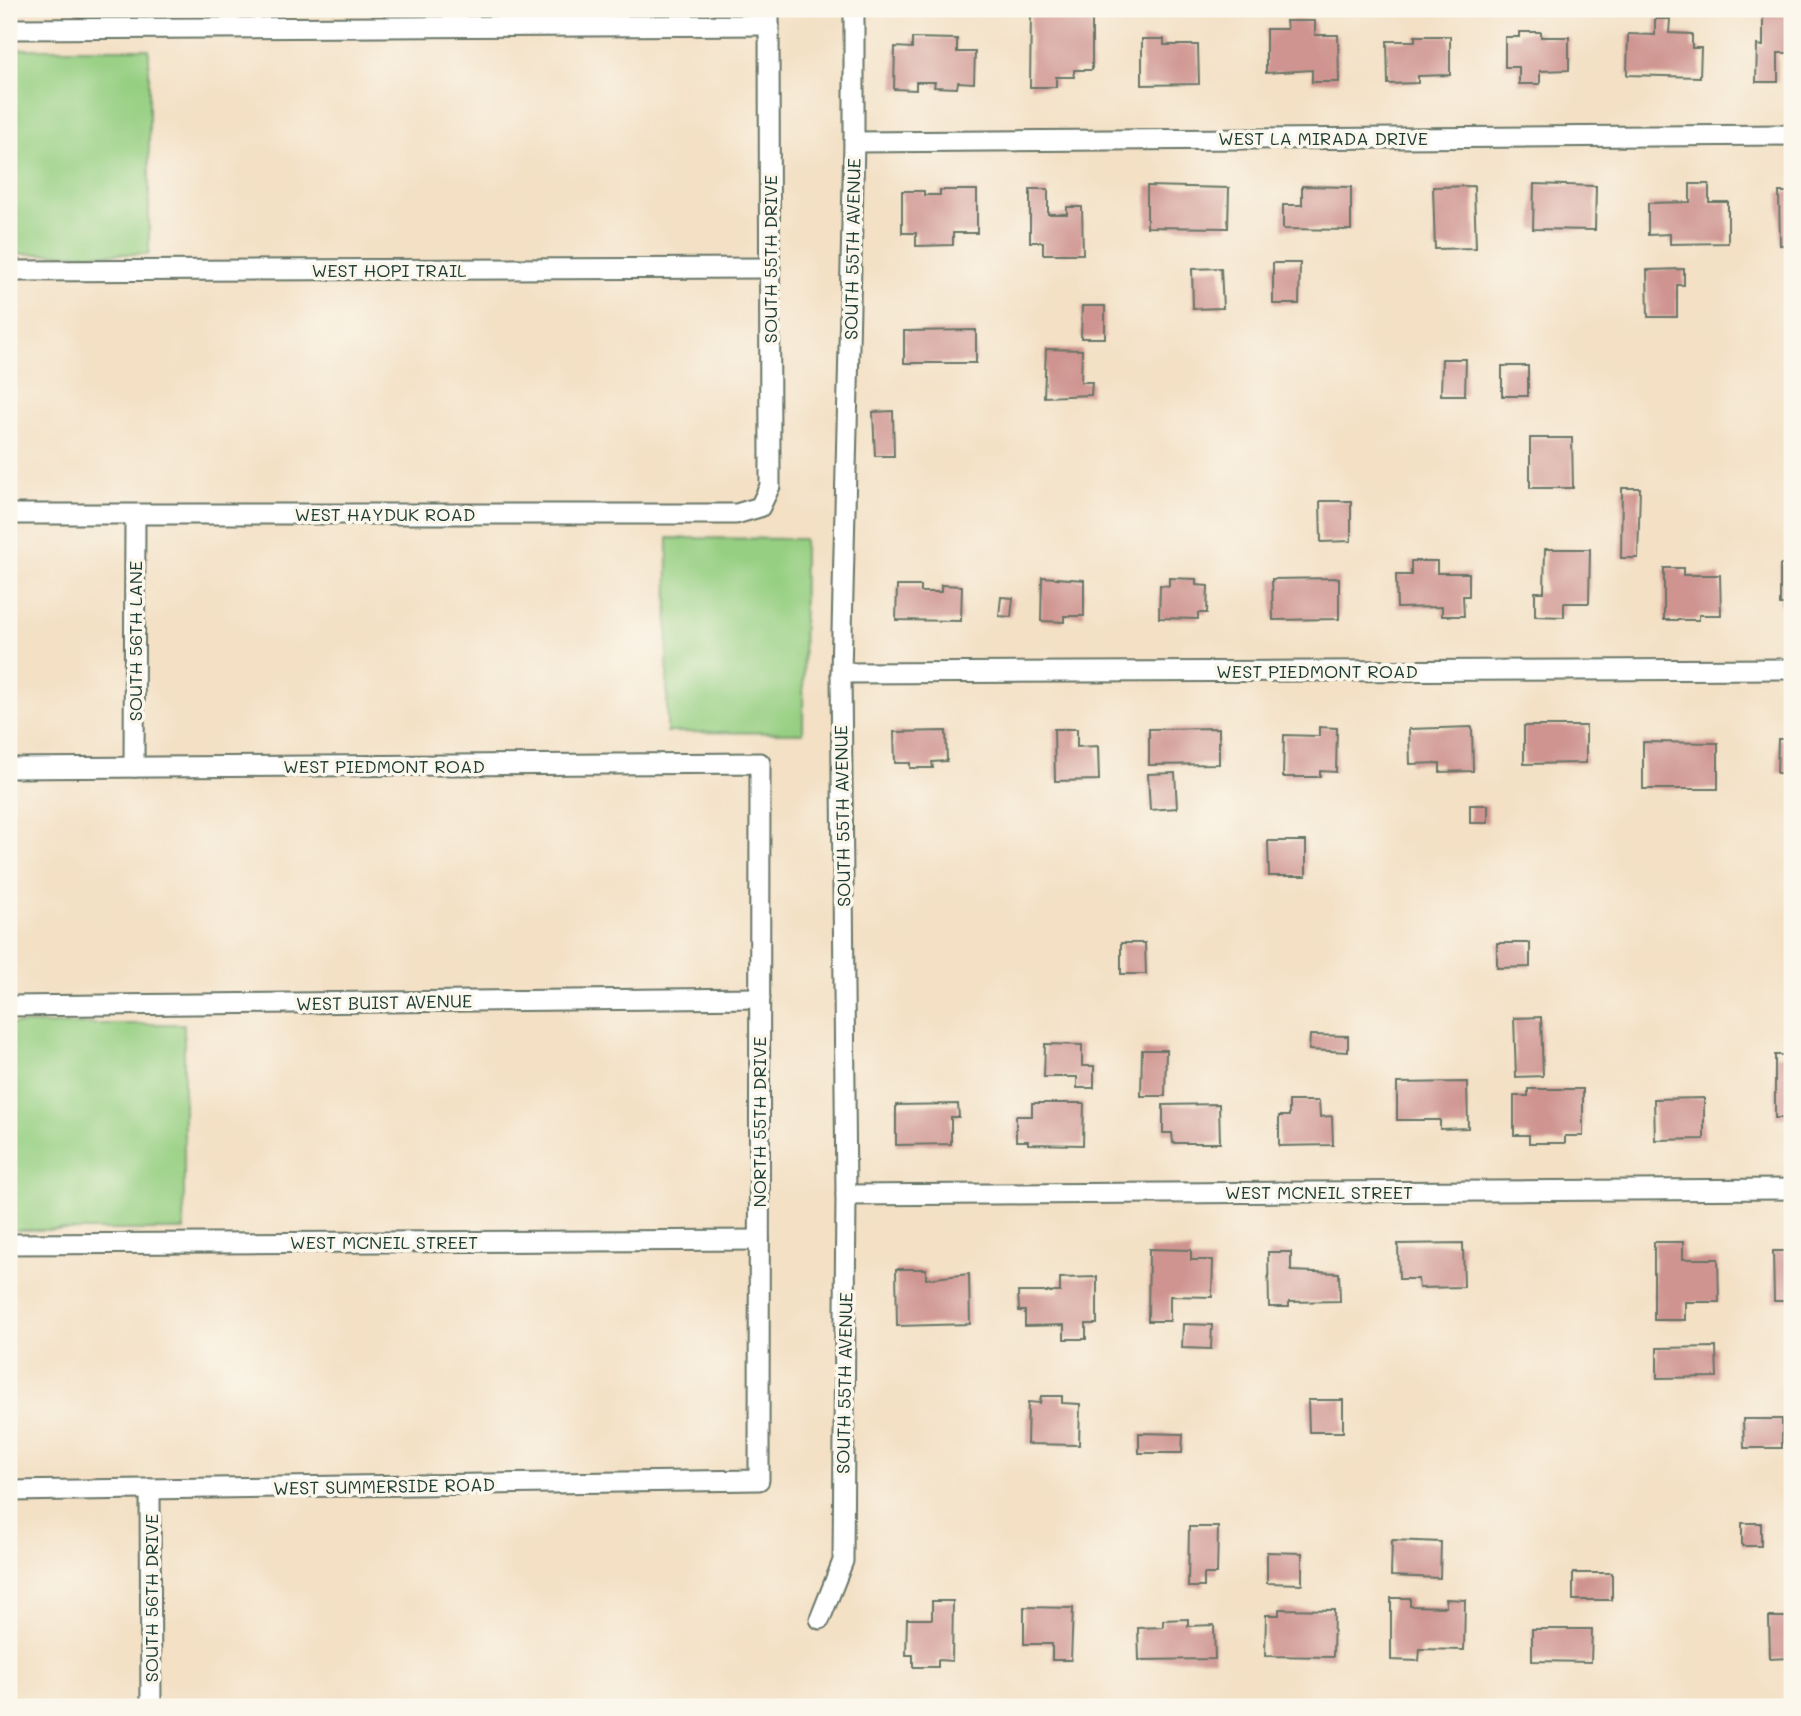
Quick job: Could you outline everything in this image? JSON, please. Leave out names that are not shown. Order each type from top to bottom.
[{"type":"street","name":"SOUTH 55TH AVENUE","points":[[820,1619],[843,1561],[846,1195],[841,673],[855,142],[854,9]]},
{"type":"street","points":[[9,29],[769,17]]},
{"type":"street","name":"SOUTH 55TH DRIVE","points":[[760,507],[770,486],[769,17]]},
{"type":"street","name":"WEST LA MIRADA DRIVE","points":[[855,142],[1792,135]]},
{"type":"street","name":"WEST HOPI TRAIL","points":[[9,271],[770,268]]},
{"type":"street","name":"WEST HAYDUK ROAD","points":[[9,514],[736,514],[760,507]]},
{"type":"street","name":"SOUTH 56TH LANE","points":[[134,767],[135,515]]},
{"type":"street","name":"WEST PIEDMONT ROAD","points":[[841,673],[1792,669]]},
{"type":"street","name":"WEST PIEDMONT ROAD","points":[[9,768],[760,763]]},
{"type":"street","name":"NORTH 55TH DRIVE","points":[[759,1480],[760,763]]},
{"type":"street","name":"WEST BUIST AVENUE","points":[[9,1006],[760,998]]},
{"type":"street","name":"WEST MCNEIL STREET","points":[[846,1195],[1792,1189]]},
{"type":"street","name":"WEST MCNEIL STREET","points":[[9,1244],[759,1240]]},
{"type":"street","name":"WEST SUMMERSIDE ROAD","points":[[9,1491],[759,1480]]},
{"type":"street","name":"SOUTH 56TH DRIVE","points":[[150,1489],[151,1707]]},
{"type":"green space","points":[[9,49],[149,49],[149,254],[9,254]]},
{"type":"green space","points":[[668,538],[804,539],[803,733],[667,732]]},
{"type":"green space","points":[[9,1024],[184,1024],[184,1230],[9,1230]]},
{"type":"building","points":[[1031,11],[1092,12],[1092,70],[1074,70],[1074,77],[1056,77],[1056,87],[1030,87]]},
{"type":"building","points":[[1763,14],[1792,14],[1792,53],[1778,53],[1778,82],[1756,82],[1757,45],[1763,46]]},
{"type":"building","points":[[1655,19],[1670,19],[1669,33],[1692,34],[1692,48],[1701,48],[1700,77],[1627,75],[1628,34],[1655,35]]},
{"type":"building","points":[[1286,21],[1315,21],[1315,35],[1338,35],[1339,82],[1312,82],[1312,70],[1266,73],[1266,29],[1287,29]]},
{"type":"building","points":[[1519,32],[1541,32],[1541,37],[1569,37],[1569,70],[1540,71],[1540,84],[1519,84],[1519,67],[1505,67],[1505,37],[1519,37]]},
{"type":"building","points":[[1415,36],[1450,36],[1450,75],[1418,76],[1418,83],[1388,84],[1387,41],[1415,41]]},
{"type":"building","points":[[912,38],[957,39],[957,52],[975,52],[974,83],[958,82],[957,88],[934,87],[935,82],[916,82],[916,90],[894,89],[895,47],[912,48]]},
{"type":"building","points":[[1142,39],[1164,39],[1164,45],[1198,45],[1199,84],[1142,85]]},
{"type":"building","points":[[1534,184],[1596,186],[1595,230],[1533,229]]},
{"type":"building","points":[[1690,184],[1709,184],[1709,202],[1728,202],[1728,243],[1670,244],[1670,234],[1648,235],[1648,203],[1690,202]]},
{"type":"building","points":[[1147,186],[1229,188],[1228,228],[1147,227]]},
{"type":"building","points":[[1302,186],[1351,187],[1351,230],[1283,229],[1283,205],[1302,205]]},
{"type":"building","points":[[1474,186],[1476,248],[1435,249],[1433,187]]},
{"type":"building","points":[[1030,189],[1048,189],[1048,214],[1067,214],[1067,207],[1082,207],[1083,254],[1043,254],[1043,242],[1030,242]]},
{"type":"building","points":[[940,190],[977,190],[977,233],[953,233],[953,245],[916,246],[916,233],[902,233],[902,191],[924,191],[924,195],[940,195]]},
{"type":"building","points":[[1779,192],[1792,192],[1792,245],[1780,245]]},
{"type":"building","points":[[1273,263],[1300,263],[1299,304],[1273,304]]},
{"type":"building","points":[[1221,268],[1223,308],[1193,309],[1192,269]]},
{"type":"building","points":[[1684,269],[1684,285],[1677,285],[1677,317],[1648,317],[1647,270]]},
{"type":"building","points":[[1082,306],[1105,306],[1105,338],[1081,338]]},
{"type":"building","points":[[976,330],[976,363],[904,363],[904,331]]},
{"type":"building","points":[[1046,349],[1082,350],[1081,382],[1092,382],[1091,395],[1044,397]]},
{"type":"building","points":[[1442,359],[1466,359],[1465,395],[1441,395]]},
{"type":"building","points":[[1502,366],[1528,366],[1528,396],[1502,396]]},
{"type":"building","points":[[893,411],[894,456],[875,456],[873,412]]},
{"type":"building","points":[[1530,438],[1572,438],[1573,488],[1530,488]]},
{"type":"building","points":[[1622,488],[1640,488],[1638,558],[1621,558]]},
{"type":"building","points":[[1320,501],[1351,501],[1351,541],[1321,542]]},
{"type":"building","points":[[1545,549],[1590,549],[1589,603],[1564,603],[1564,617],[1535,616],[1535,592],[1544,592]]},
{"type":"building","points":[[1411,561],[1437,561],[1437,573],[1469,573],[1469,596],[1463,596],[1464,616],[1442,616],[1442,607],[1397,608],[1396,575],[1411,575]]},
{"type":"building","points":[[1780,565],[1792,565],[1792,605],[1780,605]]},
{"type":"building","points":[[1664,568],[1683,568],[1683,575],[1720,575],[1721,615],[1699,615],[1699,620],[1664,620]]},
{"type":"building","points":[[1042,577],[1084,580],[1084,616],[1064,616],[1064,622],[1041,621]]},
{"type":"building","points":[[1169,578],[1196,579],[1196,585],[1208,586],[1207,613],[1198,613],[1198,619],[1159,618],[1160,585],[1169,586]]},
{"type":"building","points":[[1339,578],[1339,619],[1273,620],[1272,579]]},
{"type":"building","points":[[941,585],[962,586],[961,621],[896,620],[897,586],[921,586],[921,592],[941,592]]},
{"type":"building","points":[[1001,597],[1013,598],[1011,617],[999,616]]},
{"type":"building","points":[[1524,726],[1586,726],[1586,763],[1524,764]]},
{"type":"building","points":[[1319,727],[1337,728],[1336,772],[1320,771],[1320,777],[1283,777],[1284,735],[1319,736]]},
{"type":"building","points":[[1472,727],[1473,771],[1440,772],[1440,763],[1410,764],[1409,729]]},
{"type":"building","points":[[1219,728],[1219,764],[1149,765],[1149,729]]},
{"type":"building","points":[[1054,729],[1077,729],[1077,747],[1098,746],[1099,780],[1055,781]]},
{"type":"building","points":[[946,731],[947,761],[932,762],[933,768],[910,768],[910,763],[895,763],[894,732]]},
{"type":"building","points":[[1778,739],[1792,739],[1792,773],[1777,773]]},
{"type":"building","points":[[1643,742],[1718,743],[1718,789],[1643,789]]},
{"type":"building","points":[[1175,773],[1177,808],[1150,810],[1148,774]]},
{"type":"building","points":[[1470,805],[1488,805],[1488,823],[1470,823]]},
{"type":"building","points":[[1268,841],[1306,841],[1306,876],[1269,876]]},
{"type":"building","points":[[1121,943],[1145,943],[1146,974],[1121,974]]},
{"type":"building","points":[[1497,943],[1530,943],[1530,967],[1497,968]]},
{"type":"building","points":[[1541,1017],[1543,1076],[1516,1077],[1514,1018]]},
{"type":"building","points":[[1310,1035],[1348,1036],[1348,1052],[1309,1050]]},
{"type":"building","points":[[1045,1044],[1082,1045],[1082,1066],[1094,1066],[1094,1088],[1077,1088],[1077,1077],[1044,1077]]},
{"type":"building","points":[[1142,1050],[1166,1050],[1165,1096],[1141,1096]]},
{"type":"building","points":[[1775,1055],[1792,1055],[1792,1118],[1775,1118]]},
{"type":"building","points":[[1467,1082],[1468,1128],[1440,1129],[1440,1120],[1397,1120],[1397,1083]]},
{"type":"building","points":[[1528,1089],[1583,1089],[1583,1136],[1565,1136],[1565,1143],[1529,1143],[1529,1135],[1514,1135],[1514,1096],[1528,1096]]},
{"type":"building","points":[[1704,1098],[1704,1139],[1655,1140],[1654,1099]]},
{"type":"building","points":[[1289,1101],[1319,1101],[1320,1117],[1332,1116],[1333,1145],[1279,1146],[1279,1116],[1289,1116]]},
{"type":"building","points":[[1032,1103],[1084,1103],[1083,1145],[1028,1144],[1028,1141],[1016,1141],[1016,1116],[1032,1116]]},
{"type":"building","points":[[958,1104],[959,1117],[951,1117],[951,1144],[896,1145],[896,1105]]},
{"type":"building","points":[[1219,1104],[1220,1143],[1173,1143],[1172,1133],[1163,1133],[1163,1105]]},
{"type":"building","points":[[1654,1242],[1683,1242],[1683,1259],[1718,1259],[1719,1302],[1685,1302],[1685,1320],[1654,1320]]},
{"type":"building","points":[[1463,1243],[1464,1287],[1419,1288],[1418,1279],[1399,1279],[1398,1244]]},
{"type":"building","points":[[1149,1249],[1191,1250],[1191,1260],[1213,1260],[1212,1297],[1170,1296],[1170,1321],[1148,1321]]},
{"type":"building","points":[[1773,1251],[1791,1251],[1792,1301],[1774,1301]]},
{"type":"building","points":[[1268,1252],[1291,1252],[1291,1271],[1339,1273],[1340,1301],[1289,1302],[1289,1307],[1269,1307]]},
{"type":"building","points":[[896,1269],[926,1269],[926,1279],[969,1274],[970,1324],[897,1326]]},
{"type":"building","points":[[1097,1277],[1097,1324],[1086,1324],[1086,1339],[1064,1339],[1064,1325],[1025,1326],[1025,1311],[1019,1311],[1018,1292],[1060,1292],[1060,1278]]},
{"type":"building","points":[[1183,1324],[1212,1325],[1211,1349],[1182,1348]]},
{"type":"building","points":[[1716,1347],[1717,1377],[1657,1378],[1657,1348]]},
{"type":"building","points":[[1041,1396],[1062,1396],[1062,1403],[1080,1404],[1079,1445],[1027,1444],[1028,1402],[1040,1403]]},
{"type":"building","points":[[1308,1400],[1343,1400],[1343,1432],[1309,1432]]},
{"type":"building","points":[[1743,1419],[1782,1419],[1782,1448],[1744,1448]]},
{"type":"building","points":[[1139,1433],[1183,1434],[1182,1453],[1139,1453]]},
{"type":"building","points":[[1742,1523],[1761,1523],[1761,1546],[1742,1546]]},
{"type":"building","points":[[1189,1527],[1218,1527],[1217,1574],[1204,1574],[1204,1587],[1188,1587]]},
{"type":"building","points":[[1392,1540],[1441,1542],[1440,1578],[1391,1576]]},
{"type":"building","points":[[1267,1552],[1302,1553],[1302,1584],[1267,1583]]},
{"type":"building","points":[[1573,1573],[1612,1573],[1612,1600],[1573,1600]]},
{"type":"building","points":[[1391,1598],[1410,1598],[1410,1606],[1446,1607],[1446,1599],[1465,1600],[1464,1650],[1420,1649],[1419,1661],[1391,1660]]},
{"type":"building","points":[[932,1601],[953,1601],[952,1661],[938,1660],[938,1667],[913,1667],[913,1655],[906,1655],[907,1619],[932,1619]]},
{"type":"building","points":[[1024,1607],[1073,1608],[1071,1660],[1052,1660],[1052,1644],[1024,1644]]},
{"type":"building","points":[[1279,1609],[1334,1610],[1333,1657],[1265,1656],[1266,1615],[1279,1615]]},
{"type":"building","points":[[1769,1617],[1792,1617],[1792,1665],[1789,1665],[1789,1658],[1770,1659]]},
{"type":"building","points":[[1188,1619],[1188,1626],[1214,1625],[1215,1659],[1139,1660],[1138,1628],[1163,1627],[1163,1620]]},
{"type":"building","points":[[1532,1629],[1592,1629],[1591,1662],[1532,1661]]}]
